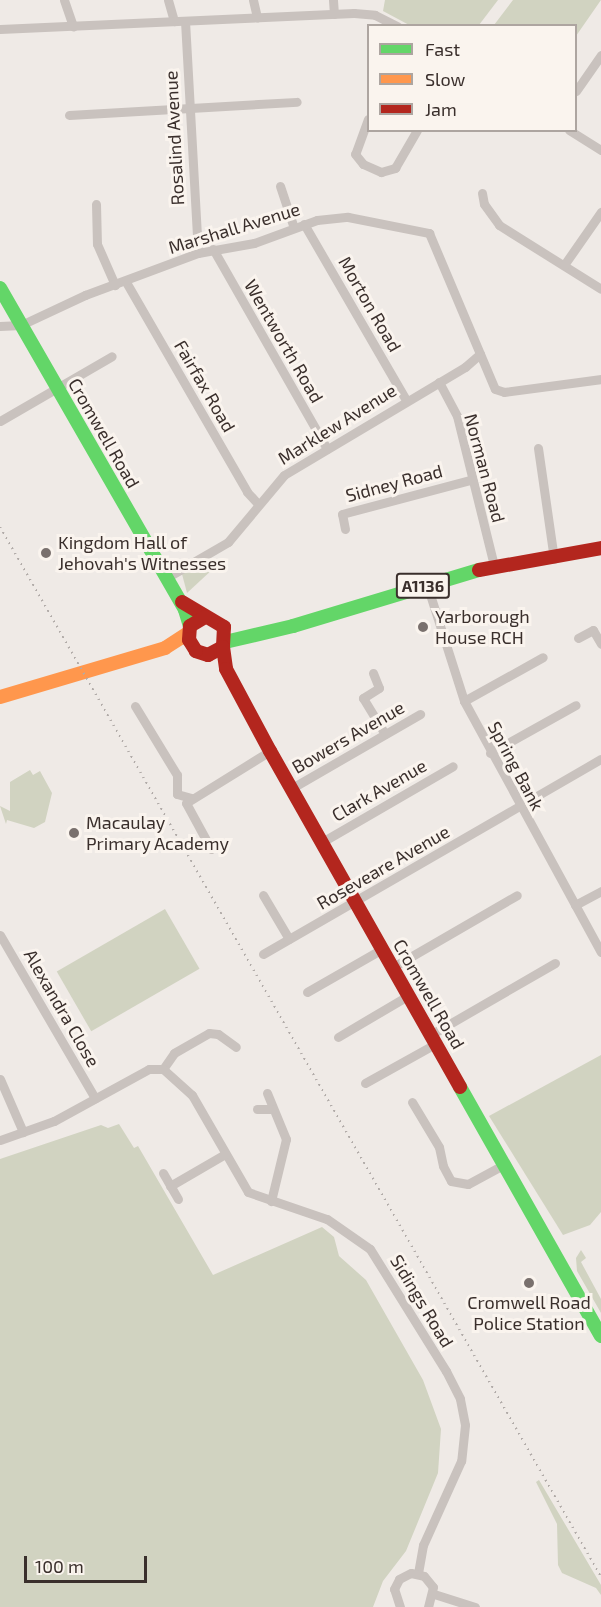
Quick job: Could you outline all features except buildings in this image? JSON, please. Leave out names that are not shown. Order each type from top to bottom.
[{"type":"street","points":[[64,0],[73,26]]},
{"type":"street","points":[[168,0],[174,21]]},
{"type":"street","points":[[253,0],[257,18]]},
{"type":"street","points":[[333,0],[334,14]]},
{"type":"street","points":[[0,29],[334,14],[375,15],[393,24]]},
{"type":"street","name":"Rosalind Avenue","points":[[185,21],[198,253]]},
{"type":"street","points":[[577,90],[601,55]]},
{"type":"street","points":[[69,115],[297,102]]},
{"type":"street","points":[[367,124],[355,154],[363,164],[381,172],[395,168],[416,132]]},
{"type":"street","points":[[572,132],[601,150]]},
{"type":"street","points":[[280,186],[294,228]]},
{"type":"street","points":[[482,193],[484,204],[499,225],[601,289]]},
{"type":"street","points":[[96,204],[98,244],[115,285]]},
{"type":"street","points":[[564,265],[597,226],[601,212]]},
{"type":"street","name":"Marshall Avenue","points":[[21,325],[198,253],[254,243],[304,224],[348,217],[429,233],[480,354]]},
{"type":"street","name":"Morton Road","points":[[304,224],[406,400]]},
{"type":"street","name":"Wentworth Road","points":[[213,249],[327,449]]},
{"type":"street","name":"Fairfax Road","points":[[126,282],[247,492],[258,504]]},
{"type":"street","name":"Cromwell Road","points":[[0,288],[176,596],[189,630],[202,653],[226,669]]},
{"type":"street","points":[[0,326],[21,325]]},
{"type":"street","points":[[480,354],[493,387],[504,392],[601,379]]},
{"type":"street","name":"Marklew Avenue","points":[[166,578],[228,542],[284,475],[480,354]]},
{"type":"street","points":[[0,421],[112,356]]},
{"type":"street","name":"Norman Road","points":[[439,381],[457,416],[470,480],[494,565]]},
{"type":"street","points":[[538,448],[553,558]]},
{"type":"street","name":"Sidney Road","points":[[345,529],[342,514],[470,480]]},
{"type":"street","name":"A1136","points":[[202,653],[247,634],[293,626],[494,565],[553,558],[601,548]]},
{"type":"street","name":"Spring Bank","points":[[427,585],[464,701],[519,808],[601,952]]},
{"type":"street","name":"Cromwell Road","points":[[176,596],[205,617],[247,634]]},
{"type":"street","points":[[0,698],[156,651],[205,617]]},
{"type":"street","name":"Cromwell Road","points":[[219,621],[226,669],[270,751],[601,1336]]},
{"type":"street","points":[[578,638],[593,630],[601,644]]},
{"type":"street","points":[[156,651],[202,653]]},
{"type":"street","points":[[464,701],[543,657]]},
{"type":"street","points":[[373,673],[379,688],[363,698],[385,734]]},
{"type":"street","points":[[490,753],[576,705]]},
{"type":"street","points":[[135,706],[177,776],[177,794],[191,798]]},
{"type":"street","name":"Bowers Avenue","points":[[292,788],[420,714]]},
{"type":"street","points":[[211,849],[187,808],[191,798],[270,751]]},
{"type":"street","name":"Roseveare Avenue","points":[[263,954],[601,759]]},
{"type":"street","name":"Clark Avenue","points":[[322,842],[453,766]]},
{"type":"street","points":[[575,905],[601,891]]},
{"type":"street","points":[[263,895],[289,939]]},
{"type":"street","points":[[393,967],[517,895]]},
{"type":"street","name":"Alexandra Close","points":[[0,935],[95,1098]]},
{"type":"street","points":[[307,992],[382,949]]},
{"type":"street","points":[[365,1083],[555,963]]},
{"type":"street","points":[[338,1037],[409,995]]},
{"type":"street","points":[[0,1140],[23,1132],[95,1098],[148,1069],[163,1069],[174,1053],[209,1033],[218,1034],[236,1047]]},
{"type":"street","name":"Sidings Road","points":[[163,1069],[192,1095],[248,1192],[319,1215],[370,1250],[460,1399],[465,1443],[461,1461],[423,1545],[418,1573]]},
{"type":"street","points":[[0,1079],[23,1132]]},
{"type":"street","points":[[267,1094],[286,1139],[271,1201]]},
{"type":"street","points":[[412,1102],[439,1147],[442,1166],[451,1181],[468,1184],[505,1164]]},
{"type":"street","points":[[257,1109],[272,1109]]},
{"type":"street","points":[[170,1186],[225,1154]]},
{"type":"street","points":[[163,1173],[178,1199]]},
{"type":"street","points":[[400,1607],[394,1598],[396,1583],[404,1575],[418,1573],[429,1581],[434,1594],[428,1607]]},
{"type":"street","points":[[434,1594],[475,1607]]},
{"type":"green space","points":[[385,0],[498,0],[480,24],[407,24],[383,11]]},
{"type":"green space","points":[[513,0],[601,0],[577,35],[577,24],[495,24]]},
{"type":"green space","points":[[209,559],[214,568],[187,593],[182,574]]},
{"type":"green space","points":[[30,770],[33,775],[40,771],[52,793],[45,822],[34,828],[7,820],[6,824],[0,806],[10,811],[10,782]]},
{"type":"green space","points":[[165,909],[200,969],[91,1031],[57,972]]},
{"type":"green space","points":[[601,1055],[601,1212],[590,1225],[563,1235],[489,1116]]},
{"type":"green space","points":[[119,1124],[134,1148],[138,1146],[213,1275],[322,1227],[334,1237],[339,1256],[366,1280],[423,1380],[441,1429],[438,1473],[406,1551],[383,1581],[373,1607],[0,1607],[0,1159],[101,1125],[108,1128]]},
{"type":"green space","points":[[581,1250],[586,1258],[581,1262],[601,1299],[601,1313],[577,1271],[576,1258]]},
{"type":"green space","points":[[539,1480],[601,1585],[601,1595],[596,1588],[562,1573],[558,1565],[557,1524],[536,1482]]},
{"type":"railway","points":[[0,527],[601,1577]]},
{"type":"traffic: fast","points":[[0,288],[185,610],[190,626]]},
{"type":"traffic: fast","points":[[225,642],[293,626],[479,570]]},
{"type":"traffic: fast","points":[[460,1087],[601,1336]]},
{"type":"traffic: slow","points":[[0,697],[165,648],[188,633]]},
{"type":"traffic: jam","points":[[479,570],[601,548]]},
{"type":"traffic: jam","points":[[182,602],[224,627],[223,647],[208,655],[196,651],[189,640],[190,626],[205,617]]},
{"type":"traffic: jam","points":[[223,647],[226,669],[270,751],[460,1087]]},
{"type":"place","name":"Kingdom Hall of Jehovah's Witnesses","points":[[46,553]]},
{"type":"place","name":"Yarborough House RCH","points":[[423,627]]},
{"type":"place","name":"Macaulay Primary Academy","points":[[74,833]]},
{"type":"place","name":"Cromwell Road Police Station","points":[[529,1283]]}]
